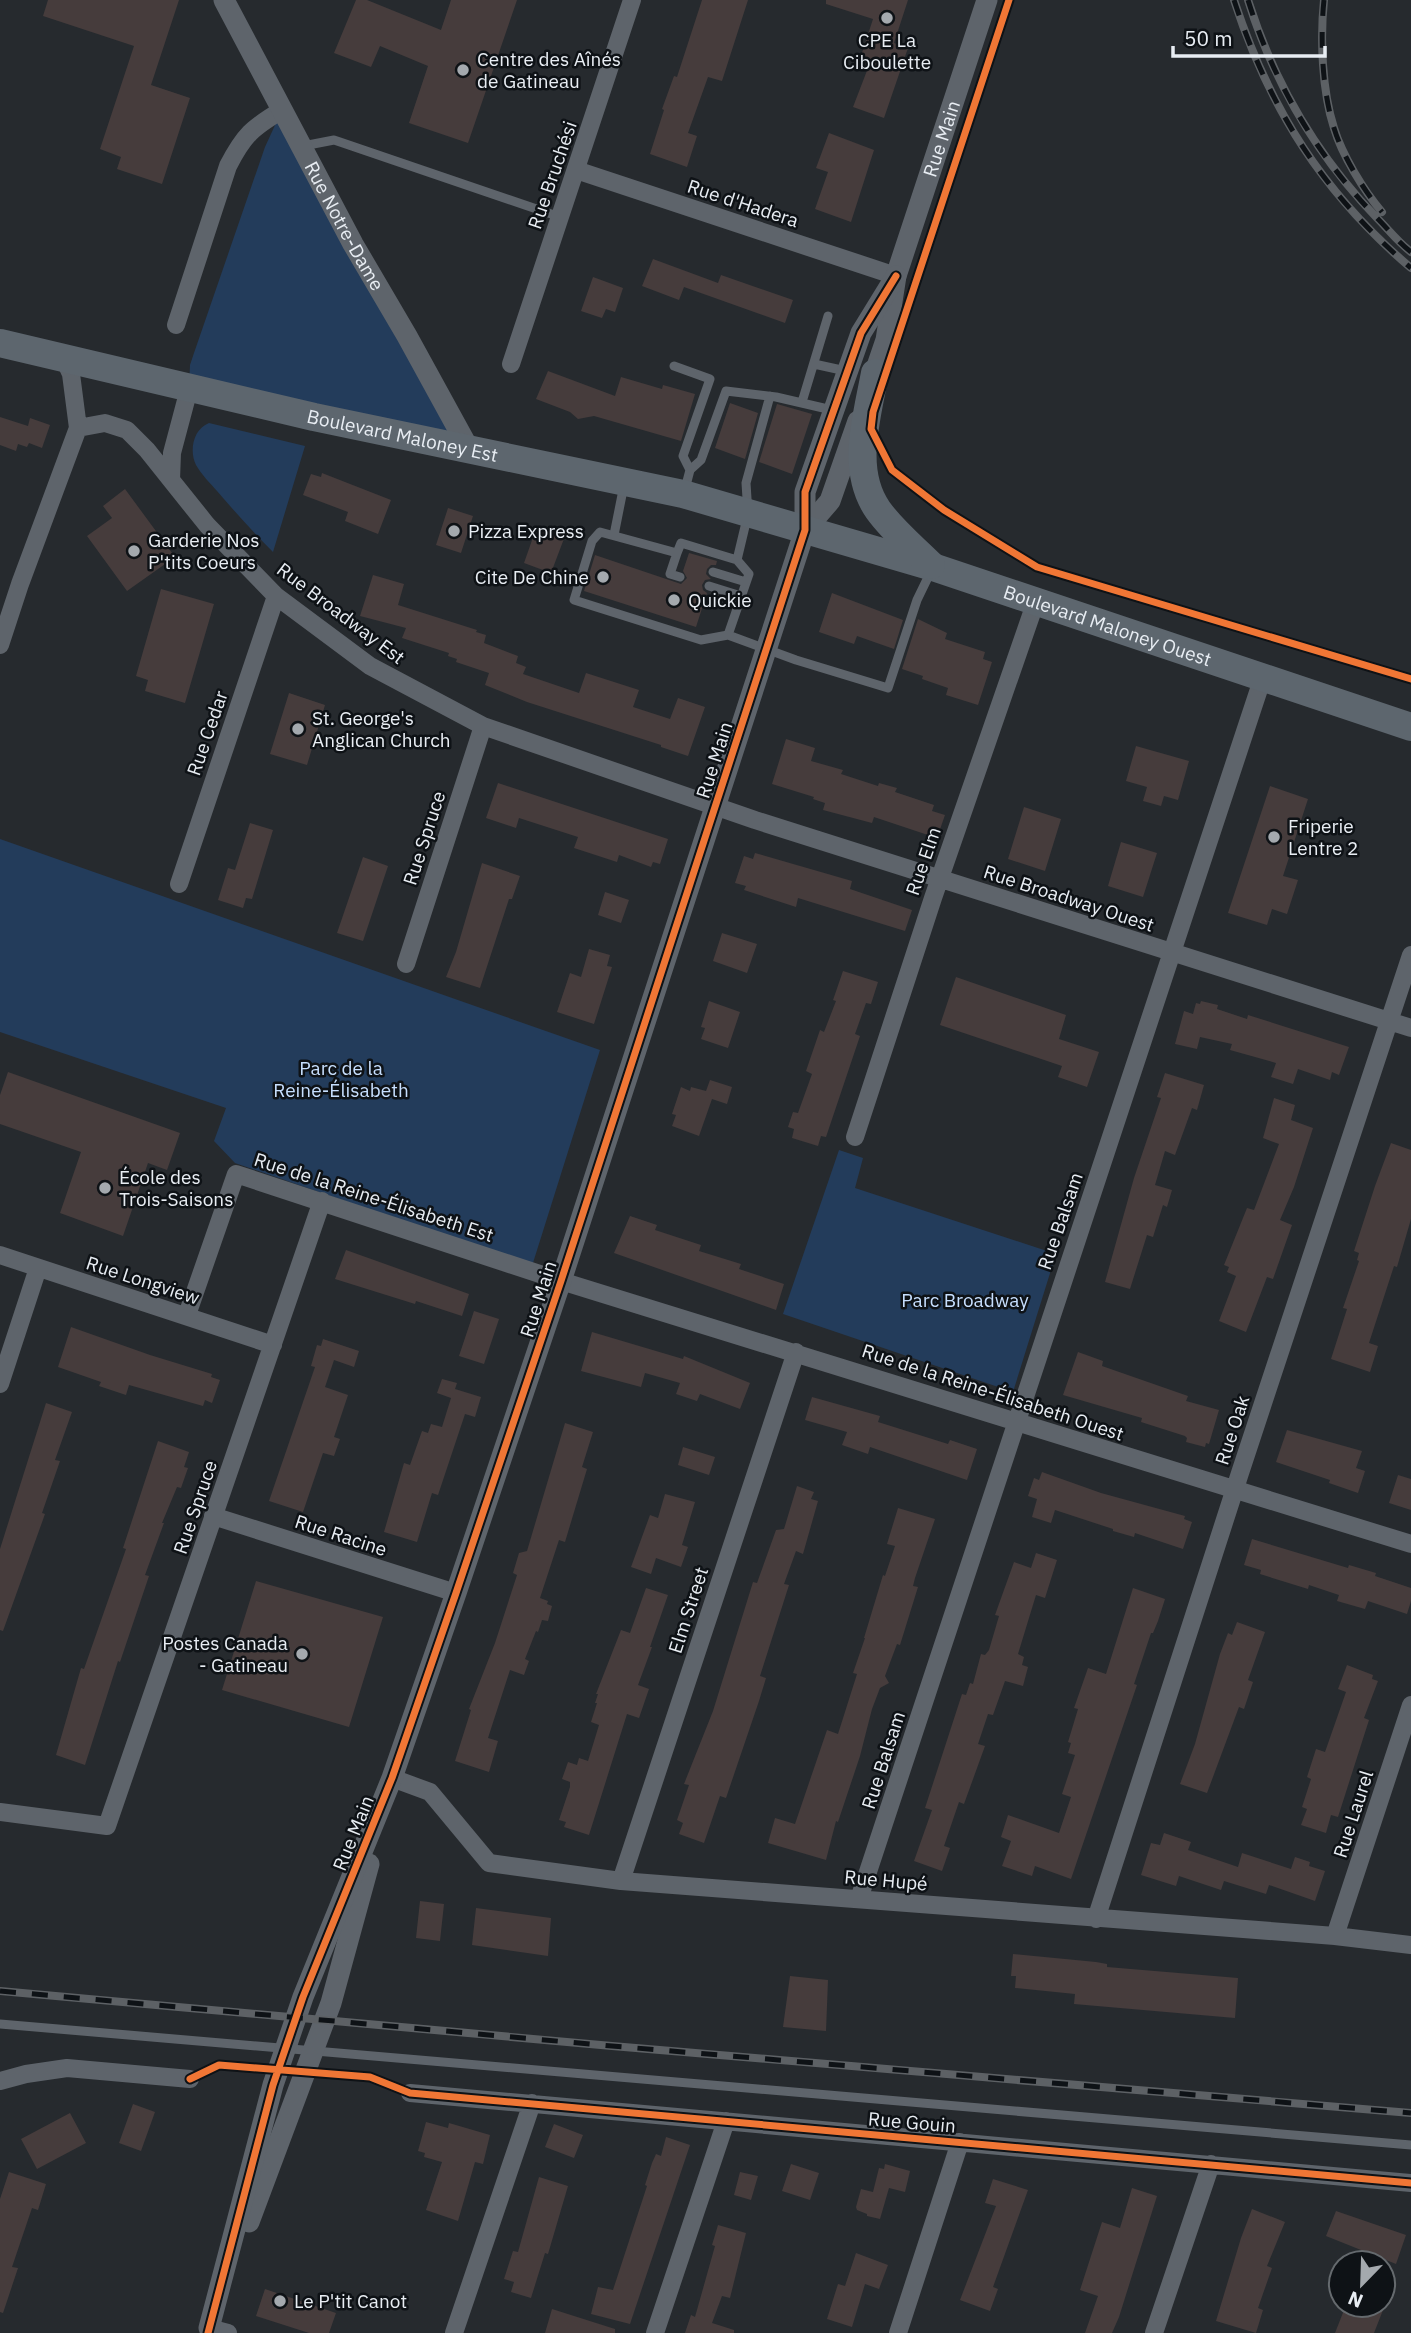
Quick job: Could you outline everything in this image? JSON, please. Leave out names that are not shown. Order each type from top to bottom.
[{"type":"main road","name":"Boulevard Maloney Est","points":[[0,343],[189,389],[624,482],[687,482],[748,514],[804,530]]},
{"type":"main road","points":[[861,372],[865,428],[863,467],[866,487],[877,508],[894,530],[933,567]]},
{"type":"main road","name":"Boulevard Maloney Ouest","points":[[804,530],[933,567],[1411,727]]},
{"type":"street","name":"Rue Notre-Dame","points":[[224,0],[358,253],[414,347],[469,449]]},
{"type":"street","name":"Rue Bruchési","points":[[512,364],[632,0]]},
{"type":"street","name":"Rue Main","points":[[215,2331],[331,2003],[393,1778],[561,1281],[716,806],[804,530],[805,492],[834,411],[886,340],[896,276],[986,0]]},
{"type":"street","points":[[176,325],[228,166],[240,142],[255,127],[282,110]]},
{"type":"street","name":"Rue d'Hadera","points":[[576,170],[896,276]]},
{"type":"street","points":[[0,645],[78,428],[71,374],[64,359]]},
{"type":"street","name":"Rue Main","points":[[804,530],[830,502],[861,372]]},
{"type":"street","points":[[170,480],[172,453],[189,389]]},
{"type":"street","name":"Rue Broadway Est","points":[[78,428],[105,423],[127,430],[147,450],[207,525],[276,596],[370,666],[483,726],[716,806]]},
{"type":"street","name":"Rue Cedar","points":[[178,884],[276,596]]},
{"type":"street","name":"Rue Elm","points":[[855,1137],[939,879],[1035,601]]},
{"type":"street","name":"Rue Balsam","points":[[859,1899],[1263,677]]},
{"type":"street","name":"Rue Spruce","points":[[406,964],[483,726]]},
{"type":"street","name":"Rue Broadway Ouest","points":[[716,806],[1411,1028]]},
{"type":"street","name":"Rue Oak","points":[[1097,1919],[1234,1490],[1411,955]]},
{"type":"street","name":"Rue de la Reine-Élisabeth Est","points":[[187,1315],[236,1174],[561,1281]]},
{"type":"street","name":"Rue Spruce","points":[[0,1812],[107,1826],[322,1201]]},
{"type":"street","name":"Rue Longview","points":[[0,1255],[273,1345]]},
{"type":"street","points":[[0,1384],[38,1268]]},
{"type":"street","name":"Rue de la Reine-Élisabeth Ouest","points":[[561,1281],[1411,1544]]},
{"type":"street","name":"Elm Street","points":[[621,1881],[796,1352]]},
{"type":"street","name":"Rue Racine","points":[[214,1516],[456,1593]]},
{"type":"street","name":"Rue Laurel","points":[[1335,1936],[1411,1705]]},
{"type":"street","name":"Rue Main","points":[[215,2331],[277,2073],[303,1997],[393,1778]]},
{"type":"street","name":"Rue Hupé","points":[[393,1778],[430,1792],[489,1863],[621,1881],[1335,1936],[1411,1945]]},
{"type":"street","points":[[0,2081],[67,2068],[190,2079]]},
{"type":"street","name":"Rue Gouin","points":[[410,2093],[1411,2183]]},
{"type":"street","points":[[454,2333],[532,2104]]},
{"type":"street","points":[[655,2333],[726,2121]]},
{"type":"street","points":[[898,2333],[960,2142]]},
{"type":"street","points":[[1154,2333],[1210,2164]]},
{"type":"lane","points":[[302,146],[340,142],[560,217]]},
{"type":"lane","points":[[802,402],[828,316]]},
{"type":"lane","points":[[814,364],[861,372]]},
{"type":"lane","points":[[674,366],[710,379],[683,456],[687,482]]},
{"type":"lane","points":[[687,482],[701,460],[726,391],[770,396],[834,411]]},
{"type":"lane","points":[[737,559],[748,514],[746,483],[770,396]]},
{"type":"lane","points":[[614,535],[624,482]]},
{"type":"lane","points":[[685,563],[676,556],[600,532],[592,541],[574,600],[701,640],[728,635],[888,688],[917,600],[933,567]]},
{"type":"lane","points":[[681,577],[670,574],[681,542],[737,559],[748,573],[728,635]]},
{"type":"lane","points":[[713,572],[746,582]]},
{"type":"lane","points":[[709,586],[741,596]]},
{"type":"lane","points":[[0,2024],[1411,2146]]},
{"type":"green space","points":[[282,110],[469,449],[189,389],[190,365],[194,353],[265,147]]},
{"type":"green space","points":[[209,423],[305,446],[273,552],[196,465],[194,441],[199,430]]},
{"type":"green space","name":"Parc de la Reine-Élisabeth","points":[[0,839],[600,1050],[532,1266],[235,1163],[214,1141],[226,1108],[0,1032]]},
{"type":"green space","name":"Parc Broadway","points":[[839,1150],[863,1158],[855,1188],[1056,1254],[1013,1392],[783,1314]]},
{"type":"building","points":[[48,0],[179,0],[151,85],[190,98],[162,184],[117,169],[121,157],[100,149],[134,46],[43,16]]},
{"type":"building","points":[[356,0],[367,0],[441,30],[451,0],[517,0],[468,143],[409,123],[428,66],[380,46],[371,67],[334,53]]},
{"type":"building","points":[[702,0],[748,0],[722,81],[708,77],[688,133],[697,136],[687,167],[650,154],[664,110],[662,109],[674,76],[677,77]]},
{"type":"building","points":[[826,0],[908,0],[894,43],[908,48],[884,118],[853,107],[868,68],[858,65],[873,19],[826,4]]},
{"type":"building","points":[[829,133],[874,150],[851,222],[815,209],[828,172],[816,168]]},
{"type":"building","points":[[653,259],[718,283],[721,275],[793,300],[785,323],[684,287],[679,300],[642,286]]},
{"type":"building","points":[[593,277],[623,288],[615,312],[606,309],[602,318],[581,311]]},
{"type":"building","points":[[548,371],[615,396],[621,377],[662,389],[663,385],[695,394],[681,441],[594,416],[578,419],[570,412],[536,399]]},
{"type":"building","points":[[730,403],[758,413],[745,459],[715,448]]},
{"type":"building","points":[[777,404],[812,414],[792,474],[759,462]]},
{"type":"building","points":[[0,417],[28,426],[30,418],[50,425],[42,448],[29,443],[27,447],[18,444],[16,451],[0,445]]},
{"type":"building","points":[[322,473],[391,500],[378,534],[345,521],[348,512],[303,495],[311,474],[321,477]]},
{"type":"building","name":"Garderie Nos P'tits Coeurs","points":[[125,489],[175,557],[127,591],[87,536],[112,518],[103,506]]},
{"type":"building","name":"Pizza Express","points":[[448,508],[473,516],[461,553],[436,545]]},
{"type":"building","points":[[537,526],[565,536],[551,573],[524,563]]},
{"type":"building","points":[[689,553],[717,561],[716,565],[707,569],[706,574],[711,579],[705,580],[702,585],[707,593],[696,627],[584,591],[595,555],[681,584],[687,578],[683,571]]},
{"type":"building","points":[[373,575],[404,584],[398,605],[477,630],[476,632],[486,635],[484,643],[518,656],[516,663],[526,667],[523,674],[579,693],[586,673],[639,690],[633,707],[670,719],[678,698],[705,707],[688,756],[527,702],[485,685],[489,673],[456,662],[457,659],[448,656],[449,653],[402,638],[406,628],[360,616]]},
{"type":"building","points":[[161,589],[214,604],[185,703],[145,691],[148,680],[136,676]]},
{"type":"building","points":[[832,593],[903,620],[894,649],[857,636],[854,644],[819,632]]},
{"type":"building","points":[[918,619],[947,633],[945,639],[985,652],[983,659],[992,662],[978,705],[946,695],[948,688],[902,669]]},
{"type":"building","name":"St. George's Anglican Church","points":[[289,693],[325,705],[307,765],[270,754]]},
{"type":"building","points":[[786,739],[815,748],[811,761],[843,770],[841,774],[878,786],[879,783],[897,788],[895,792],[934,805],[932,811],[945,815],[937,838],[874,817],[872,823],[823,810],[825,803],[813,799],[814,797],[772,784]]},
{"type":"building","points":[[1136,746],[1189,761],[1178,800],[1164,796],[1161,806],[1143,801],[1147,787],[1126,781]]},
{"type":"building","points":[[498,783],[668,839],[660,864],[653,862],[651,867],[619,855],[617,862],[574,848],[578,837],[519,818],[516,828],[486,818]]},
{"type":"building","name":"Friperie Lentre 2","points":[[1270,786],[1308,799],[1283,876],[1298,880],[1287,914],[1272,909],[1267,925],[1228,913]]},
{"type":"building","points":[[1024,807],[1061,819],[1045,871],[1008,859]]},
{"type":"building","points":[[250,823],[273,830],[252,899],[246,898],[243,908],[218,900],[228,868],[235,870]]},
{"type":"building","points":[[1121,842],[1157,853],[1143,897],[1108,886]]},
{"type":"building","points":[[755,853],[852,881],[850,889],[912,910],[905,931],[798,898],[796,907],[744,890],[746,886],[735,883],[744,856],[753,859]]},
{"type":"building","points":[[363,857],[388,866],[363,941],[337,933]]},
{"type":"building","points":[[482,863],[520,876],[512,899],[509,899],[480,988],[446,977]]},
{"type":"building","points":[[605,892],[629,900],[621,923],[598,915]]},
{"type":"building","points":[[722,933],[757,944],[747,973],[713,961]]},
{"type":"building","points":[[589,949],[610,955],[607,966],[612,967],[594,1024],[557,1012],[570,973],[581,977]]},
{"type":"building","points":[[843,971],[878,982],[871,1004],[866,1003],[855,1034],[860,1036],[826,1137],[821,1136],[818,1146],[792,1138],[794,1129],[788,1127],[793,1112],[798,1113],[812,1074],[806,1071],[820,1030],[824,1032],[836,1001],[833,1000]]},
{"type":"building","points":[[956,977],[1066,1015],[1059,1039],[1099,1052],[1087,1087],[1058,1077],[1062,1066],[940,1025]]},
{"type":"building","points":[[709,1001],[740,1012],[728,1048],[701,1039],[705,1028],[701,1027]]},
{"type":"building","points":[[1201,1001],[1218,1005],[1217,1009],[1247,1019],[1248,1015],[1349,1047],[1339,1075],[1332,1072],[1330,1080],[1298,1069],[1293,1084],[1271,1077],[1276,1063],[1230,1050],[1232,1044],[1200,1037],[1197,1049],[1175,1044],[1184,1011],[1193,1014],[1196,1003],[1200,1004]]},
{"type":"building","points":[[8,1072],[180,1133],[167,1170],[148,1163],[123,1236],[60,1213],[81,1152],[0,1124],[0,1095]]},
{"type":"building","points":[[1165,1073],[1204,1085],[1197,1110],[1192,1108],[1175,1155],[1165,1151],[1155,1185],[1172,1190],[1167,1207],[1163,1205],[1153,1237],[1147,1235],[1130,1289],[1105,1282],[1134,1178],[1161,1098],[1157,1097]]},
{"type":"building","points":[[710,1080],[732,1087],[727,1104],[712,1099],[699,1136],[672,1126],[676,1115],[672,1114],[681,1087],[690,1091],[691,1087],[706,1091]]},
{"type":"building","points":[[1274,1098],[1295,1105],[1291,1120],[1313,1128],[1280,1220],[1292,1225],[1273,1279],[1267,1277],[1246,1332],[1219,1321],[1236,1276],[1227,1272],[1229,1267],[1224,1265],[1247,1208],[1254,1210],[1279,1144],[1263,1138]]},
{"type":"building","points":[[1391,1143],[1411,1150],[1411,1219],[1397,1267],[1394,1266],[1369,1343],[1378,1346],[1370,1372],[1331,1359],[1347,1309],[1343,1308],[1359,1261],[1359,1253],[1354,1251]]},
{"type":"building","points":[[630,1216],[657,1225],[655,1230],[701,1245],[699,1251],[741,1264],[739,1269],[784,1284],[776,1310],[614,1253]]},
{"type":"building","points":[[346,1250],[469,1294],[462,1316],[335,1279]]},
{"type":"building","points":[[474,1311],[499,1319],[484,1364],[459,1356]]},
{"type":"building","points":[[71,1327],[212,1374],[211,1377],[220,1380],[212,1403],[205,1400],[203,1406],[129,1385],[126,1395],[99,1386],[101,1382],[58,1367]]},
{"type":"building","points":[[592,1332],[683,1359],[684,1356],[750,1383],[740,1409],[700,1394],[697,1401],[676,1394],[680,1383],[645,1373],[641,1387],[581,1371]]},
{"type":"building","points":[[323,1339],[359,1351],[354,1367],[334,1360],[325,1387],[348,1395],[334,1437],[340,1439],[334,1456],[323,1453],[303,1512],[269,1501],[315,1367],[311,1366],[317,1345],[321,1346]]},
{"type":"building","points":[[1078,1352],[1103,1361],[1102,1366],[1188,1396],[1186,1401],[1219,1410],[1209,1444],[1206,1443],[1205,1447],[1186,1442],[1185,1436],[1141,1422],[1142,1418],[1063,1395]]},
{"type":"building","points":[[442,1379],[457,1383],[455,1389],[481,1397],[475,1417],[465,1414],[438,1495],[432,1493],[417,1542],[384,1532],[404,1463],[410,1465],[422,1431],[428,1433],[431,1424],[442,1427],[451,1398],[437,1393]]},
{"type":"building","points":[[812,1397],[880,1416],[878,1422],[948,1444],[950,1440],[977,1449],[967,1480],[870,1447],[868,1454],[842,1445],[847,1432],[805,1420]]},
{"type":"building","points":[[46,1403],[72,1412],[55,1460],[60,1461],[42,1513],[45,1514],[3,1631],[0,1630],[0,1549]]},
{"type":"building","points":[[565,1423],[593,1432],[582,1467],[587,1469],[565,1542],[559,1540],[540,1598],[552,1606],[548,1621],[542,1620],[538,1632],[536,1631],[525,1659],[529,1661],[524,1675],[510,1670],[488,1738],[498,1741],[489,1772],[455,1761],[471,1710],[469,1709],[495,1643],[517,1575],[513,1573],[519,1553],[527,1551]]},
{"type":"building","points":[[1287,1430],[1362,1451],[1356,1468],[1365,1471],[1358,1493],[1329,1483],[1330,1480],[1276,1462]]},
{"type":"building","points":[[158,1441],[189,1452],[184,1467],[188,1468],[181,1488],[177,1487],[162,1523],[145,1575],[149,1576],[85,1765],[56,1755],[81,1668],[84,1669],[126,1549],[123,1548]]},
{"type":"building","points":[[683,1447],[715,1457],[709,1475],[678,1465]]},
{"type":"building","points":[[1042,1472],[1101,1493],[1185,1516],[1184,1519],[1192,1522],[1183,1549],[1135,1533],[1134,1537],[1113,1531],[1055,1510],[1051,1523],[1032,1517],[1037,1499],[1028,1496],[1034,1478],[1039,1480]]},
{"type":"building","points":[[1398,1475],[1411,1479],[1411,1510],[1389,1503]]},
{"type":"building","points":[[797,1486],[814,1492],[811,1499],[818,1501],[803,1554],[796,1551],[784,1584],[789,1585],[760,1676],[766,1678],[759,1701],[726,1798],[720,1796],[704,1843],[679,1834],[683,1823],[677,1820],[689,1785],[684,1784],[713,1711],[753,1582],[757,1583],[776,1530],[784,1529]]},
{"type":"building","points":[[665,1494],[695,1502],[682,1545],[688,1547],[681,1567],[656,1558],[651,1574],[631,1567],[650,1515],[658,1518]]},
{"type":"building","points":[[898,1508],[935,1519],[915,1578],[913,1586],[918,1587],[900,1645],[897,1644],[885,1676],[889,1683],[880,1688],[872,1709],[860,1756],[838,1822],[836,1821],[826,1860],[768,1843],[775,1818],[795,1824],[827,1730],[838,1734],[857,1674],[853,1673],[883,1575],[885,1576],[895,1546],[887,1544]]},
{"type":"building","points":[[1252,1539],[1348,1568],[1349,1565],[1376,1573],[1375,1576],[1411,1588],[1407,1614],[1368,1601],[1365,1609],[1337,1601],[1339,1595],[1309,1585],[1308,1589],[1260,1574],[1261,1570],[1244,1565]]},
{"type":"building","points":[[1036,1553],[1057,1560],[1045,1598],[1036,1595],[1018,1654],[1024,1657],[1022,1665],[1028,1667],[1023,1686],[1005,1681],[993,1715],[988,1714],[978,1744],[985,1746],[964,1804],[959,1802],[944,1846],[950,1848],[942,1871],[914,1861],[932,1810],[925,1808],[962,1694],[966,1695],[970,1683],[973,1684],[981,1654],[985,1655],[989,1650],[999,1616],[995,1615],[1014,1562],[1031,1568]]},
{"type":"building","name":"Postes Canada - Gatineau","points":[[256,1581],[383,1617],[349,1727],[222,1690]]},
{"type":"building","points":[[646,1588],[668,1595],[638,1685],[649,1689],[639,1718],[627,1714],[589,1835],[564,1827],[566,1822],[559,1820],[570,1787],[570,1782],[562,1779],[568,1762],[577,1765],[579,1758],[588,1761],[599,1725],[591,1722],[597,1703],[596,1694],[621,1630],[630,1633]]},
{"type":"building","points":[[1133,1588],[1165,1599],[1151,1633],[1134,1684],[1137,1685],[1071,1879],[1035,1866],[1032,1876],[1002,1866],[1011,1841],[1001,1837],[1008,1815],[1059,1833],[1071,1797],[1062,1794],[1075,1755],[1068,1753],[1071,1743],[1068,1742],[1078,1709],[1074,1708],[1088,1668],[1106,1674]]},
{"type":"building","points":[[1237,1622],[1265,1632],[1248,1680],[1253,1682],[1244,1709],[1239,1707],[1207,1793],[1180,1784],[1195,1744],[1220,1654],[1228,1633],[1232,1635]]},
{"type":"building","points":[[1347,1665],[1373,1675],[1372,1679],[1378,1681],[1364,1718],[1369,1720],[1338,1817],[1331,1815],[1326,1833],[1301,1825],[1307,1809],[1302,1807],[1311,1779],[1307,1777],[1316,1749],[1325,1752],[1346,1692],[1338,1689]]},
{"type":"building","points":[[1164,1833],[1191,1842],[1188,1850],[1238,1867],[1242,1853],[1291,1869],[1295,1857],[1310,1862],[1309,1866],[1325,1871],[1315,1901],[1269,1885],[1266,1894],[1224,1881],[1221,1890],[1179,1876],[1176,1886],[1141,1875],[1151,1843],[1160,1845]]},
{"type":"building","points":[[420,1901],[444,1904],[440,1941],[416,1938]]},
{"type":"building","points":[[476,1908],[551,1918],[548,1956],[472,1945]]},
{"type":"building","points":[[1013,1954],[1096,1962],[1107,1964],[1107,1967],[1238,1978],[1235,2018],[1074,2004],[1075,1994],[1015,1988],[1016,1976],[1011,1976]]},
{"type":"building","points":[[790,1976],[828,1980],[826,2031],[783,2027]]},
{"type":"building","points":[[133,2104],[155,2112],[141,2151],[119,2143]]},
{"type":"building","points":[[70,2113],[86,2143],[37,2169],[21,2139]]},
{"type":"building","points":[[426,2122],[448,2128],[449,2123],[490,2135],[483,2164],[475,2162],[458,2221],[426,2210],[442,2162],[424,2157],[425,2153],[418,2151]]},
{"type":"building","points":[[554,2124],[583,2135],[574,2158],[545,2147]]},
{"type":"building","points":[[666,2137],[690,2145],[630,2324],[591,2314],[598,2287],[613,2290],[652,2163],[656,2154],[661,2156]]},
{"type":"building","points":[[791,2164],[819,2173],[810,2200],[782,2191]]},
{"type":"building","points":[[885,2164],[910,2171],[905,2192],[889,2188],[880,2219],[867,2216],[856,2207],[861,2189],[873,2192],[879,2168],[884,2169]]},
{"type":"building","points":[[9,2172],[46,2184],[38,2210],[32,2208],[12,2267],[18,2268],[3,2313],[0,2312],[0,2199]]},
{"type":"building","points":[[740,2172],[758,2176],[751,2200],[734,2195]]},
{"type":"building","points":[[539,2177],[568,2186],[548,2254],[545,2253],[531,2298],[511,2292],[514,2282],[504,2279],[513,2251],[518,2252]]},
{"type":"building","points":[[993,2179],[1028,2190],[993,2287],[998,2289],[990,2311],[960,2300],[996,2206],[985,2203]]},
{"type":"building","points":[[1132,2188],[1157,2196],[1119,2317],[1112,2333],[1085,2333],[1098,2296],[1080,2290],[1102,2222],[1120,2228]]},
{"type":"building","points":[[1252,2209],[1285,2222],[1267,2266],[1272,2268],[1258,2308],[1263,2310],[1256,2333],[1216,2321]]},
{"type":"building","points":[[1336,2211],[1406,2235],[1397,2261],[1397,2249],[1358,2249],[1326,2236]]},
{"type":"building","points":[[718,2225],[746,2233],[730,2298],[722,2296],[712,2323],[734,2330],[734,2333],[685,2333],[691,2315],[695,2317],[715,2246],[712,2245]]},
{"type":"building","points":[[856,2253],[888,2265],[879,2289],[865,2284],[852,2327],[827,2319],[838,2284],[845,2286]]},
{"type":"building","name":"Le P'tit Canot","points":[[265,2289],[336,2313],[329,2333],[309,2333],[256,2316]]},
{"type":"building","points":[[552,2309],[615,2329],[615,2333],[545,2333]]},
{"type":"building","points":[[1340,2319],[1380,2319],[1374,2333],[1335,2333]]},
{"type":"railway","points":[[1234,0],[1264,78],[1303,147],[1351,210],[1411,268]]},
{"type":"railway","points":[[1248,0],[1284,89],[1316,143],[1355,194],[1411,252]]},
{"type":"railway","points":[[1324,0],[1323,64],[1330,113],[1348,161],[1382,212]]},
{"type":"railway","points":[[0,1991],[1411,2113]]},
{"type":"cycle path","points":[[1009,0],[873,412],[871,429],[892,470],[944,510],[1037,567],[1411,679]]},
{"type":"cycle path","points":[[208,2333],[273,2085],[303,1997],[392,1778],[561,1281],[805,530],[805,492],[861,333],[896,276]]},
{"type":"cycle path","points":[[190,2079],[219,2065],[370,2077],[410,2093],[1411,2183]]},
{"type":"place","name":"CPE La Ciboulette","points":[[887,18]]},
{"type":"place","name":"Centre des Aînés de Gatineau","points":[[463,70]]},
{"type":"place","name":"Pizza Express","points":[[454,531]]},
{"type":"place","name":"Garderie Nos P'tits Coeurs","points":[[134,551]]},
{"type":"place","name":"Cite De Chine","points":[[603,577]]},
{"type":"place","name":"Quickie","points":[[674,600]]},
{"type":"place","name":"St. George's Anglican Church","points":[[298,729]]},
{"type":"place","name":"Friperie Lentre 2","points":[[1274,837]]},
{"type":"place","name":"École des Trois-Saisons","points":[[105,1188]]},
{"type":"place","name":"Postes Canada - Gatineau","points":[[302,1654]]},
{"type":"place","name":"Le P'tit Canot","points":[[280,2301]]}]
